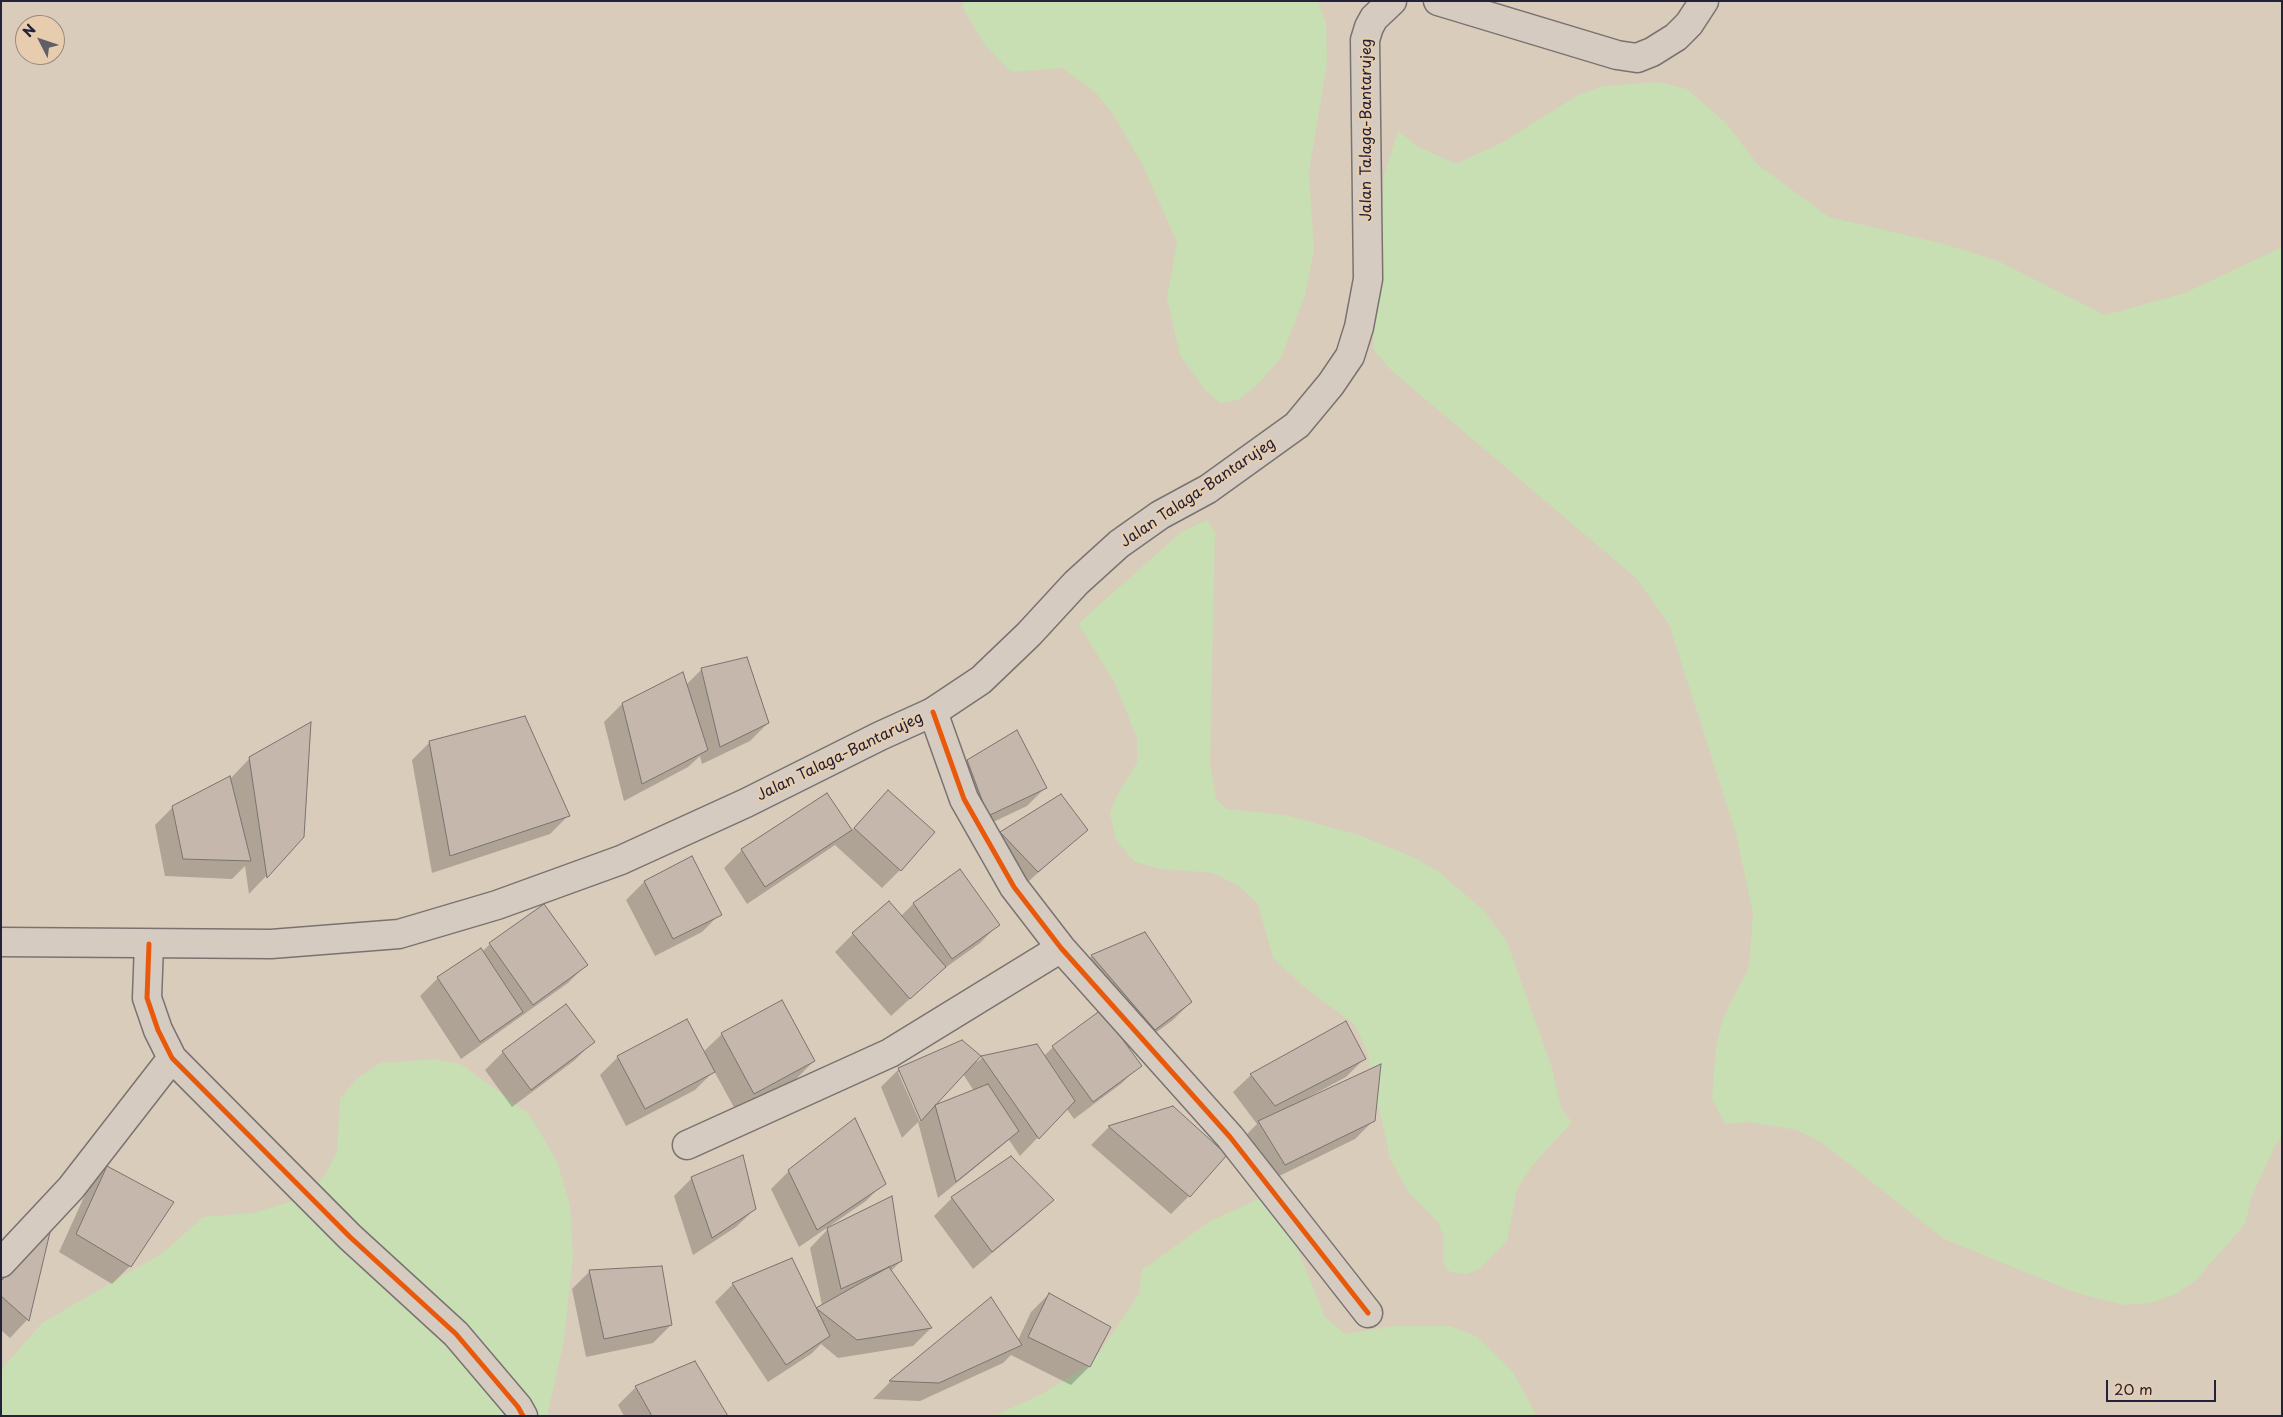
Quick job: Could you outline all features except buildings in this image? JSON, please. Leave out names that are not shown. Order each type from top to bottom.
[{"type":"main road","name":"Jalan Talaga-Bantarujeg","points":[[1,942],[271,944],[399,934],[497,905],[621,860],[746,803],[880,736],[933,712],[981,680],[1076,583],[1119,544],[1160,515],[1208,489],[1297,425],[1331,384],[1350,356],[1359,327],[1368,279],[1365,40],[1369,26],[1374,18],[1392,1]]},
{"type":"main road","points":[[1438,1],[1618,56],[1637,58],[1652,52],[1676,37],[1689,24],[1704,1]]},
{"type":"main road","points":[[933,712],[964,799],[1014,887],[1061,948],[1230,1137],[1368,1312]]},
{"type":"main road","points":[[149,944],[147,998],[158,1030],[172,1058],[350,1237],[456,1334],[523,1416]]},
{"type":"main road","points":[[687,1145],[890,1053],[1061,948]]},
{"type":"main road","points":[[1,1263],[71,1188],[172,1058]]},
{"type":"green space","points":[[963,1],[1318,1],[1326,22],[1327,63],[1309,172],[1314,250],[1305,295],[1281,358],[1257,385],[1238,400],[1220,403],[1205,390],[1180,355],[1167,298],[1177,242],[1142,164],[1113,114],[1095,92],[1062,68],[1011,72],[985,45],[963,8]]},
{"type":"green space","points":[[1658,82],[1687,89],[1726,123],[1758,165],[1829,217],[1944,244],[1998,261],[2105,315],[2185,293],[2282,247],[2282,1137],[2276,1144],[2252,1196],[2245,1224],[2195,1281],[2176,1294],[2150,1303],[2123,1305],[2074,1292],[1944,1239],[1821,1142],[1797,1130],[1748,1122],[1725,1124],[1712,1099],[1716,1046],[1723,1018],[1749,967],[1753,914],[1736,834],[1669,624],[1636,578],[1391,370],[1373,349],[1384,175],[1398,131],[1419,147],[1456,164],[1503,142],[1578,95],[1603,86]]},
{"type":"green space","points":[[1206,520],[1215,532],[1210,762],[1216,799],[1227,809],[1286,815],[1359,835],[1415,858],[1439,872],[1483,910],[1507,942],[1552,1068],[1561,1108],[1572,1122],[1531,1167],[1517,1189],[1507,1241],[1478,1270],[1466,1274],[1450,1272],[1443,1263],[1443,1236],[1438,1222],[1409,1193],[1390,1159],[1367,1051],[1355,1025],[1302,985],[1273,958],[1258,904],[1239,886],[1213,873],[1161,869],[1135,862],[1116,840],[1110,814],[1115,799],[1137,763],[1137,738],[1114,681],[1078,624],[1180,533]]},
{"type":"green space","points":[[435,1059],[461,1064],[529,1114],[557,1161],[570,1206],[573,1256],[564,1340],[547,1416],[1,1416],[1,1370],[42,1323],[164,1252],[203,1217],[253,1213],[306,1197],[325,1175],[337,1152],[340,1098],[358,1078],[380,1063]]},
{"type":"green space","points":[[1266,1196],[1295,1243],[1325,1317],[1345,1334],[1395,1326],[1450,1326],[1476,1336],[1513,1372],[1537,1416],[994,1416],[1044,1393],[1093,1362],[1139,1294],[1142,1270],[1210,1221]]},
{"type":"cycle path","points":[[933,712],[964,799],[1014,887],[1061,948],[1230,1137],[1368,1313]]},
{"type":"cycle path","points":[[149,944],[147,998],[158,1030],[172,1058],[350,1237],[456,1334],[518,1407],[523,1416]]}]
